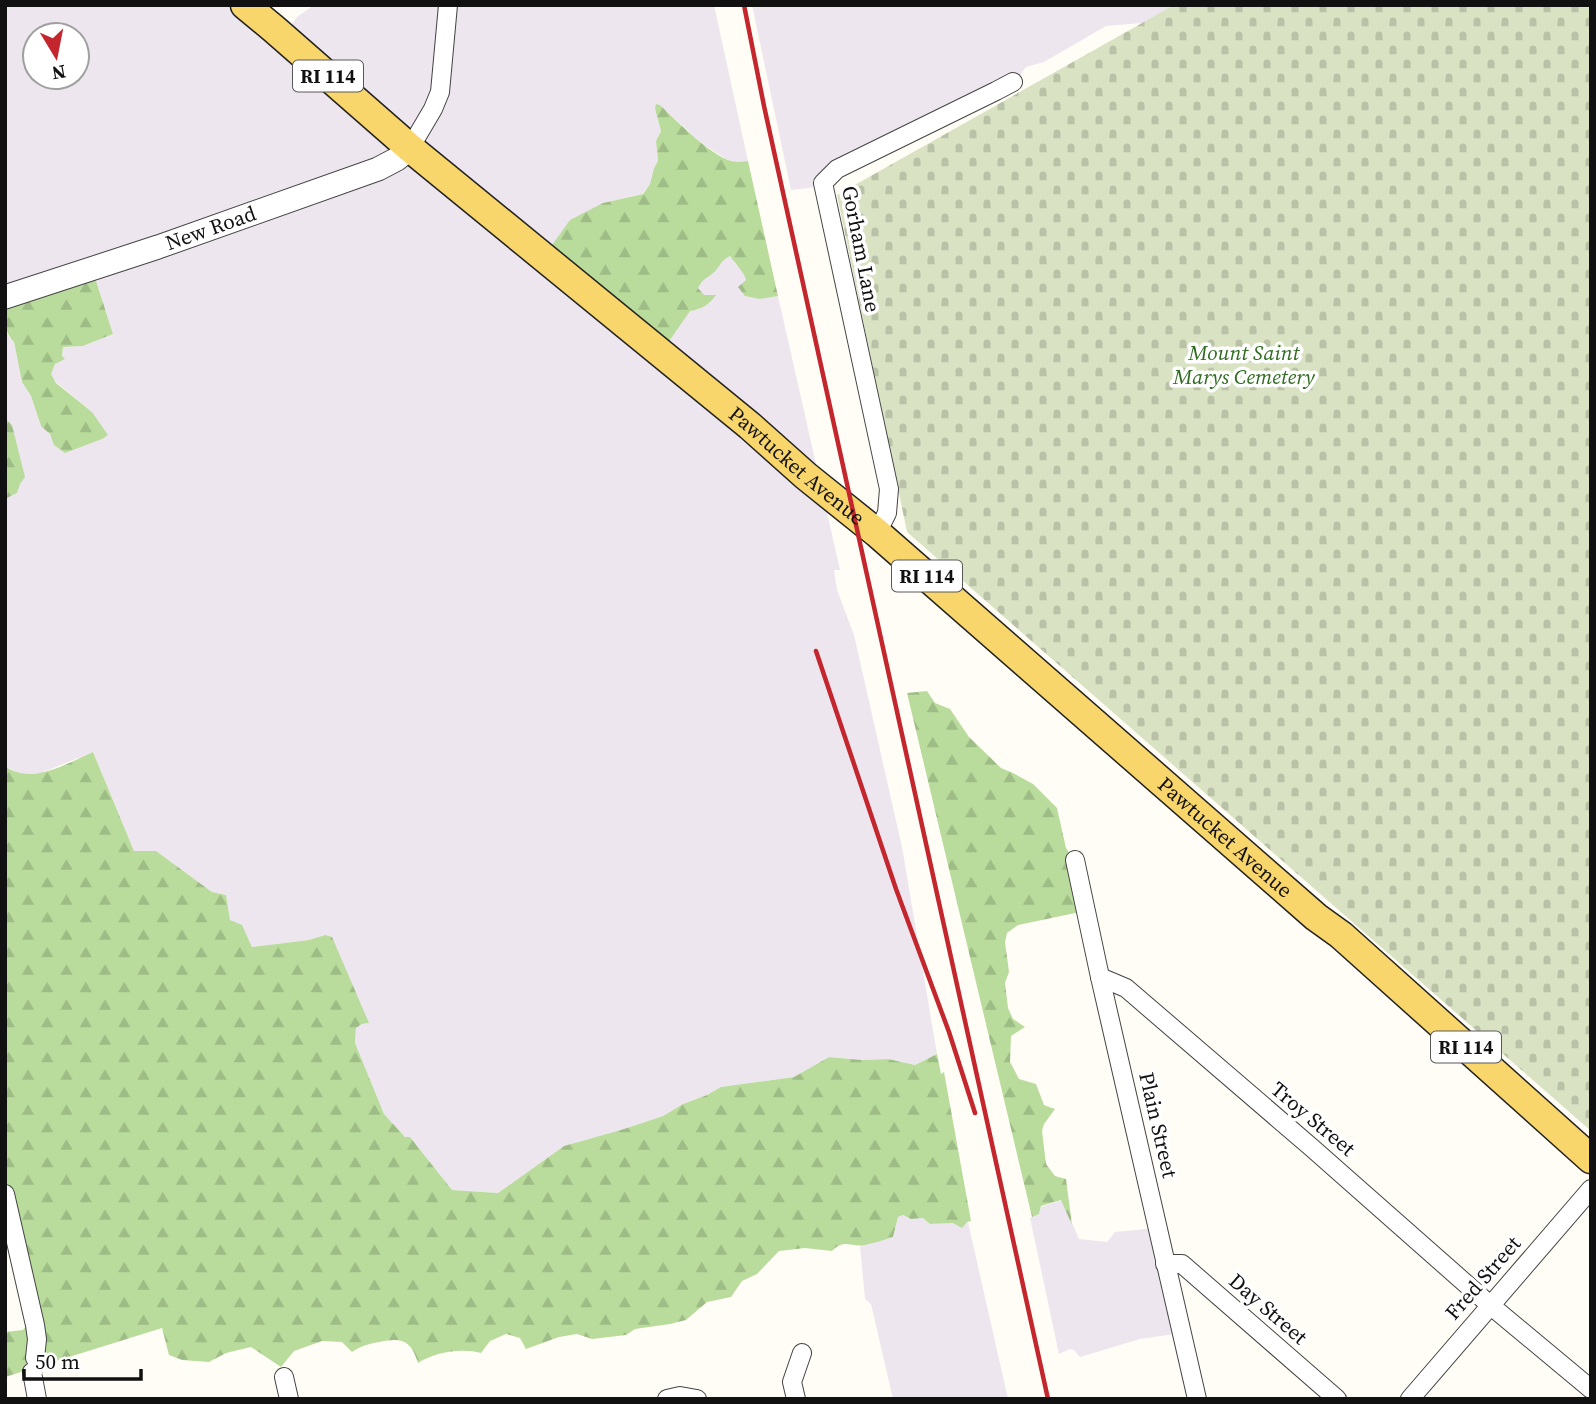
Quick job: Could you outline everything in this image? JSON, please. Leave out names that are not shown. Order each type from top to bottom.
[{"type":"main road","name":"Pawtucket Avenue","points":[[245,5],[410,148],[877,533],[1153,775],[1341,935],[1591,1159]]},
{"type":"street","points":[[410,148],[440,92],[448,5]]},
{"type":"street","name":"Gorham Lane","points":[[877,533],[887,513],[889,489],[823,183],[837,169],[1013,82]]},
{"type":"street","name":"New Road","points":[[5,297],[158,247],[378,169],[410,148]]},
{"type":"street","name":"Plain Street","points":[[1076,860],[1197,1399]]},
{"type":"street","name":"Troy Street","points":[[1100,976],[1126,988],[1591,1390]]},
{"type":"street","name":"Fred Street","points":[[1410,1399],[1591,1189]]},
{"type":"street","points":[[5,1195],[35,1325],[37,1399]]},
{"type":"street","name":"Day Street","points":[[1166,1264],[1182,1264],[1337,1399]]},
{"type":"street","points":[[796,1399],[792,1382],[802,1353]]},
{"type":"street","points":[[284,1377],[289,1399]]},
{"type":"street","points":[[667,1399],[680,1396],[697,1399]]},
{"type":"shaded area","points":[[5,5],[248,5],[285,33],[297,17],[314,5],[714,5],[748,161],[735,162],[726,159],[700,142],[660,105],[655,109],[661,131],[656,141],[658,161],[650,184],[642,194],[603,203],[690,311],[710,303],[715,295],[703,295],[698,288],[723,259],[730,256],[743,270],[746,280],[760,299],[778,296],[840,570],[834,570],[837,590],[854,635],[902,847],[937,1054],[915,1065],[888,1059],[829,1057],[794,1077],[721,1087],[663,1116],[564,1146],[498,1193],[452,1190],[410,1137],[405,1137],[384,1114],[355,1043],[356,1028],[369,1023],[325,935],[309,940],[252,947],[242,926],[230,920],[226,895],[212,892],[156,851],[134,851],[93,752],[41,773],[22,775],[5,766],[5,499],[17,493],[5,413],[5,327],[14,342],[22,382],[31,396],[41,426],[92,412],[50,374],[62,356],[63,347],[83,346],[113,334],[91,265],[5,291]]},
{"type":"shaded area","points":[[752,5],[1211,5],[1190,19],[1106,26],[1044,62],[1026,67],[1010,88],[824,186],[791,190]]},
{"type":"shaded area","points":[[1062,1200],[1079,1239],[1107,1242],[1115,1232],[1155,1228],[1182,1333],[1140,1339],[1080,1357],[1070,1349],[1059,1354],[1030,1218],[1039,1214],[1041,1207]]},
{"type":"shaded area","points":[[903,1215],[911,1219],[923,1218],[930,1224],[968,1222],[1008,1399],[893,1399],[871,1304],[865,1299],[860,1246],[893,1237],[898,1217]]},
{"type":"green space","name":"Mount Saint Marys Cemetery","points":[[1174,5],[1591,5],[1591,1131],[907,532],[837,195]]},
{"type":"green space","points":[[656,104],[718,155],[737,162],[748,161],[778,296],[760,299],[745,296],[738,287],[746,280],[745,276],[730,256],[702,281],[698,288],[704,295],[716,295],[705,306],[690,311],[663,350],[547,252],[570,220],[603,203],[643,194],[650,184],[658,161],[656,141],[661,131]]},
{"type":"green space","points":[[91,265],[113,334],[83,346],[63,347],[62,356],[65,359],[55,364],[51,374],[56,383],[92,412],[108,435],[65,453],[54,445],[50,434],[41,426],[31,396],[22,382],[14,342],[5,325],[5,291]]},
{"type":"green space","points":[[5,413],[12,425],[25,477],[17,493],[5,499]]},
{"type":"green space","points":[[927,691],[935,703],[950,709],[969,737],[1001,768],[1033,784],[1057,808],[1066,848],[1074,860],[1085,911],[1018,925],[1007,933],[1005,942],[1009,972],[1005,983],[1008,1008],[1013,1019],[1025,1027],[1011,1036],[1010,1062],[1019,1079],[1036,1084],[1044,1105],[1055,1109],[1042,1131],[1046,1164],[1055,1176],[1066,1179],[1072,1225],[1061,1200],[1041,1206],[1039,1214],[1032,1217],[907,693]]},
{"type":"green space","points":[[93,752],[134,851],[156,851],[212,892],[226,895],[230,920],[242,925],[252,947],[309,940],[325,935],[332,937],[369,1023],[356,1028],[355,1043],[384,1114],[405,1137],[410,1137],[452,1190],[498,1193],[564,1146],[663,1116],[721,1087],[794,1077],[829,1057],[888,1059],[915,1065],[937,1054],[941,1074],[944,1072],[971,1221],[962,1228],[953,1223],[930,1224],[923,1218],[911,1219],[903,1215],[898,1217],[893,1237],[860,1246],[844,1244],[832,1251],[805,1248],[779,1251],[757,1274],[742,1281],[731,1297],[707,1302],[686,1320],[635,1329],[626,1335],[592,1339],[577,1334],[559,1337],[526,1349],[520,1338],[506,1334],[490,1341],[481,1353],[449,1352],[418,1363],[409,1345],[400,1340],[371,1344],[352,1352],[342,1342],[322,1341],[294,1351],[281,1367],[251,1347],[226,1353],[209,1362],[182,1360],[169,1355],[162,1328],[5,1377],[5,1332],[23,1330],[26,1326],[24,1283],[5,1203],[5,766],[15,772],[38,773],[61,767]]},
{"type":"railway","points":[[744,5],[1048,1399]]},
{"type":"railway","points":[[816,651],[975,1113]]}]
